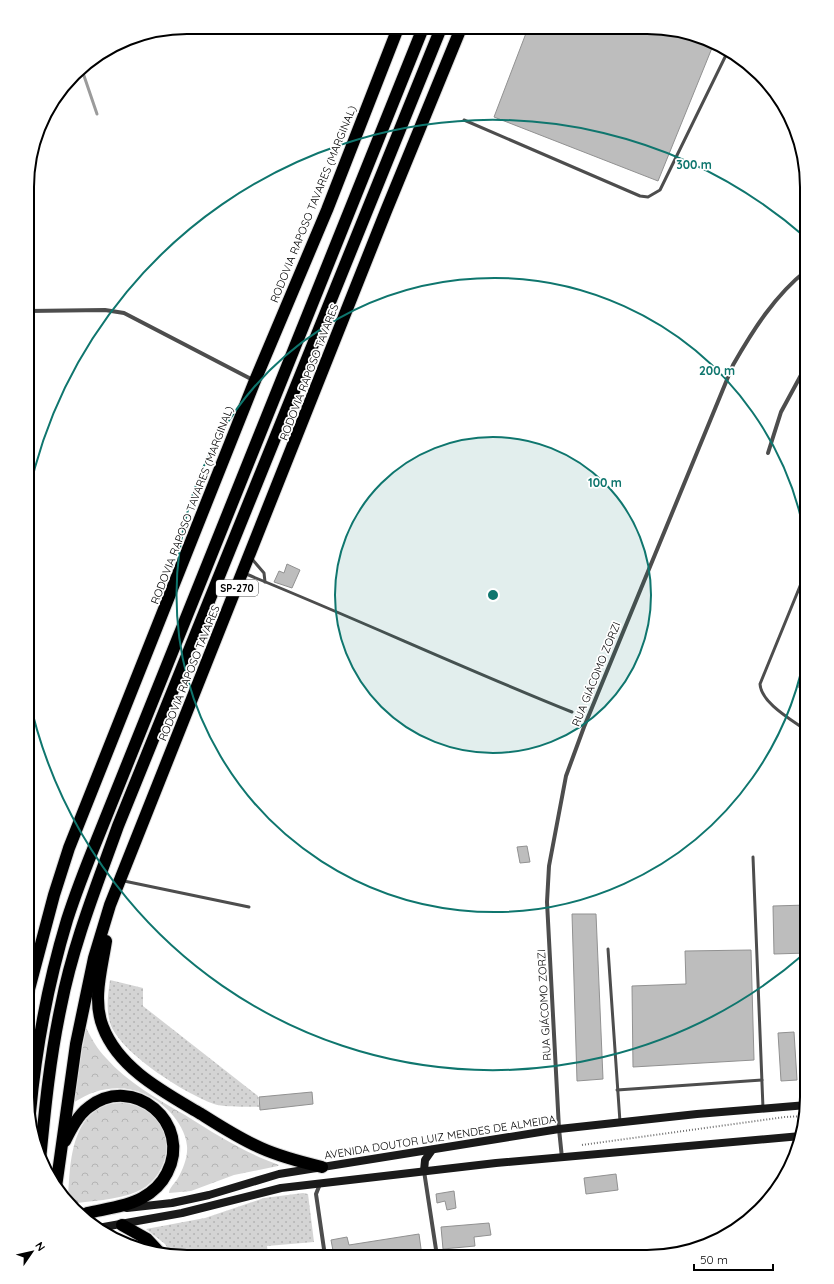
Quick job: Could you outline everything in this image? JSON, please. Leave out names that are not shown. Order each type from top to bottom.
[{"type":"highway","name":"RODOVIA RAPOSO TAVARES (MARGINAL)","points":[[34,970],[69,848],[255,381],[327,210],[396,34]]},
{"type":"highway","name":"RODOVIA RAPOSO TAVARES","points":[[34,1069],[47,994],[68,918],[103,823],[421,34]]},
{"type":"highway","name":"RODOVIA RAPOSO TAVARES","points":[[42,1145],[49,1074],[61,1005],[85,919],[118,826],[439,34]]},
{"type":"highway","name":"RODOVIA RAPOSO TAVARES","points":[[57,1176],[76,1044],[94,958],[115,892],[250,557],[386,211],[459,34]]},
{"type":"highway","points":[[115,892],[98,990],[99,1015],[103,1027],[118,1054],[129,1066],[164,1092],[227,1130],[260,1148],[287,1158],[322,1167]]},
{"type":"highway","points":[[34,956],[43,935]]},
{"type":"highway","points":[[58,1162],[65,1141],[75,1122],[88,1107],[107,1097],[133,1097],[149,1103],[162,1115],[171,1130],[174,1146],[172,1164],[163,1180],[152,1191],[132,1202],[87,1213]]},
{"type":"highway","points":[[122,1225],[147,1240],[153,1246]]},
{"type":"main road","name":"AVENIDA DOUTOR LUIZ MENDES DE ALMEIDA","points":[[88,1213],[172,1203],[209,1195],[279,1174],[559,1129],[800,1105]]},
{"type":"main road","points":[[107,1227],[182,1213],[281,1188],[322,1182],[496,1163],[795,1137]]},
{"type":"main road","points":[[424,1171],[425,1160],[432,1150]]},
{"type":"street","name":"RUA GIÁCOMO ZORZI","points":[[562,1158],[559,1129],[547,902],[549,866],[566,776],[596,698],[733,365],[756,326],[775,301],[800,275]]},
{"type":"street","points":[[34,311],[105,310],[124,313],[255,381]]},
{"type":"street","points":[[768,453],[781,412],[800,377]]},
{"type":"street","points":[[424,1171],[436,1250]]},
{"type":"street","points":[[322,1182],[318,1187],[316,1194],[324,1250]]},
{"type":"lane","points":[[464,120],[640,196],[648,197],[660,190],[725,56]]},
{"type":"lane","points":[[250,557],[264,573],[265,582]]},
{"type":"lane","points":[[243,574],[572,712]]},
{"type":"lane","points":[[800,586],[760,684],[760,691],[765,699],[800,726]]},
{"type":"lane","points":[[753,857],[763,1108]]},
{"type":"lane","points":[[120,880],[249,907]]},
{"type":"lane","points":[[608,950],[620,1122]]},
{"type":"lane","points":[[618,1090],[762,1080]]},
{"type":"path","points":[[561,1148],[799,1116]]},
{"type":"green space","points":[[110,980],[143,988],[143,1006],[258,1096],[259,1107],[219,1105],[202,1099],[172,1083],[130,1050],[119,1039],[112,1028],[108,1016]]},
{"type":"green space","points":[[86,1028],[95,1044],[114,1067],[143,1090],[230,1143],[279,1165],[234,1175],[191,1191],[169,1193],[182,1171],[187,1150],[186,1141],[179,1123],[170,1112],[148,1095],[123,1088],[98,1091],[73,1103]]},
{"type":"green space","points":[[125,1103],[136,1106],[147,1110],[153,1115],[161,1124],[165,1135],[167,1146],[165,1158],[155,1178],[136,1192],[112,1199],[77,1203],[69,1194],[71,1160],[78,1133],[85,1121],[94,1112],[109,1104]]},
{"type":"green space","points":[[303,1193],[308,1194],[314,1242],[267,1246],[267,1250],[177,1250],[168,1249],[165,1244],[146,1229],[205,1218],[264,1198]]},
{"type":"building","points":[[526,34],[657,34],[686,39],[712,49],[658,181],[494,117]]},
{"type":"building","points":[[287,564],[300,570],[292,588],[274,582],[279,571],[284,573]]},
{"type":"building","points":[[527,846],[530,862],[520,863],[517,847]]},
{"type":"building","points":[[800,905],[800,953],[774,954],[773,906]]},
{"type":"building","points":[[572,914],[596,914],[603,1079],[577,1081]]},
{"type":"building","points":[[751,950],[754,1060],[633,1067],[632,986],[686,984],[685,951]]},
{"type":"building","points":[[794,1032],[797,1080],[781,1081],[778,1033]]},
{"type":"building","points":[[312,1092],[313,1104],[260,1110],[259,1097]]},
{"type":"building","points":[[616,1174],[618,1190],[586,1194],[584,1178]]},
{"type":"building","points":[[454,1191],[456,1208],[447,1210],[445,1201],[437,1203],[436,1194]]},
{"type":"building","points":[[489,1223],[491,1235],[474,1237],[475,1246],[443,1249],[441,1227]]},
{"type":"building","points":[[419,1234],[421,1250],[333,1250],[331,1240],[347,1237],[349,1245]]},
{"type":"waterway","points":[[84,74],[97,114]]}]
